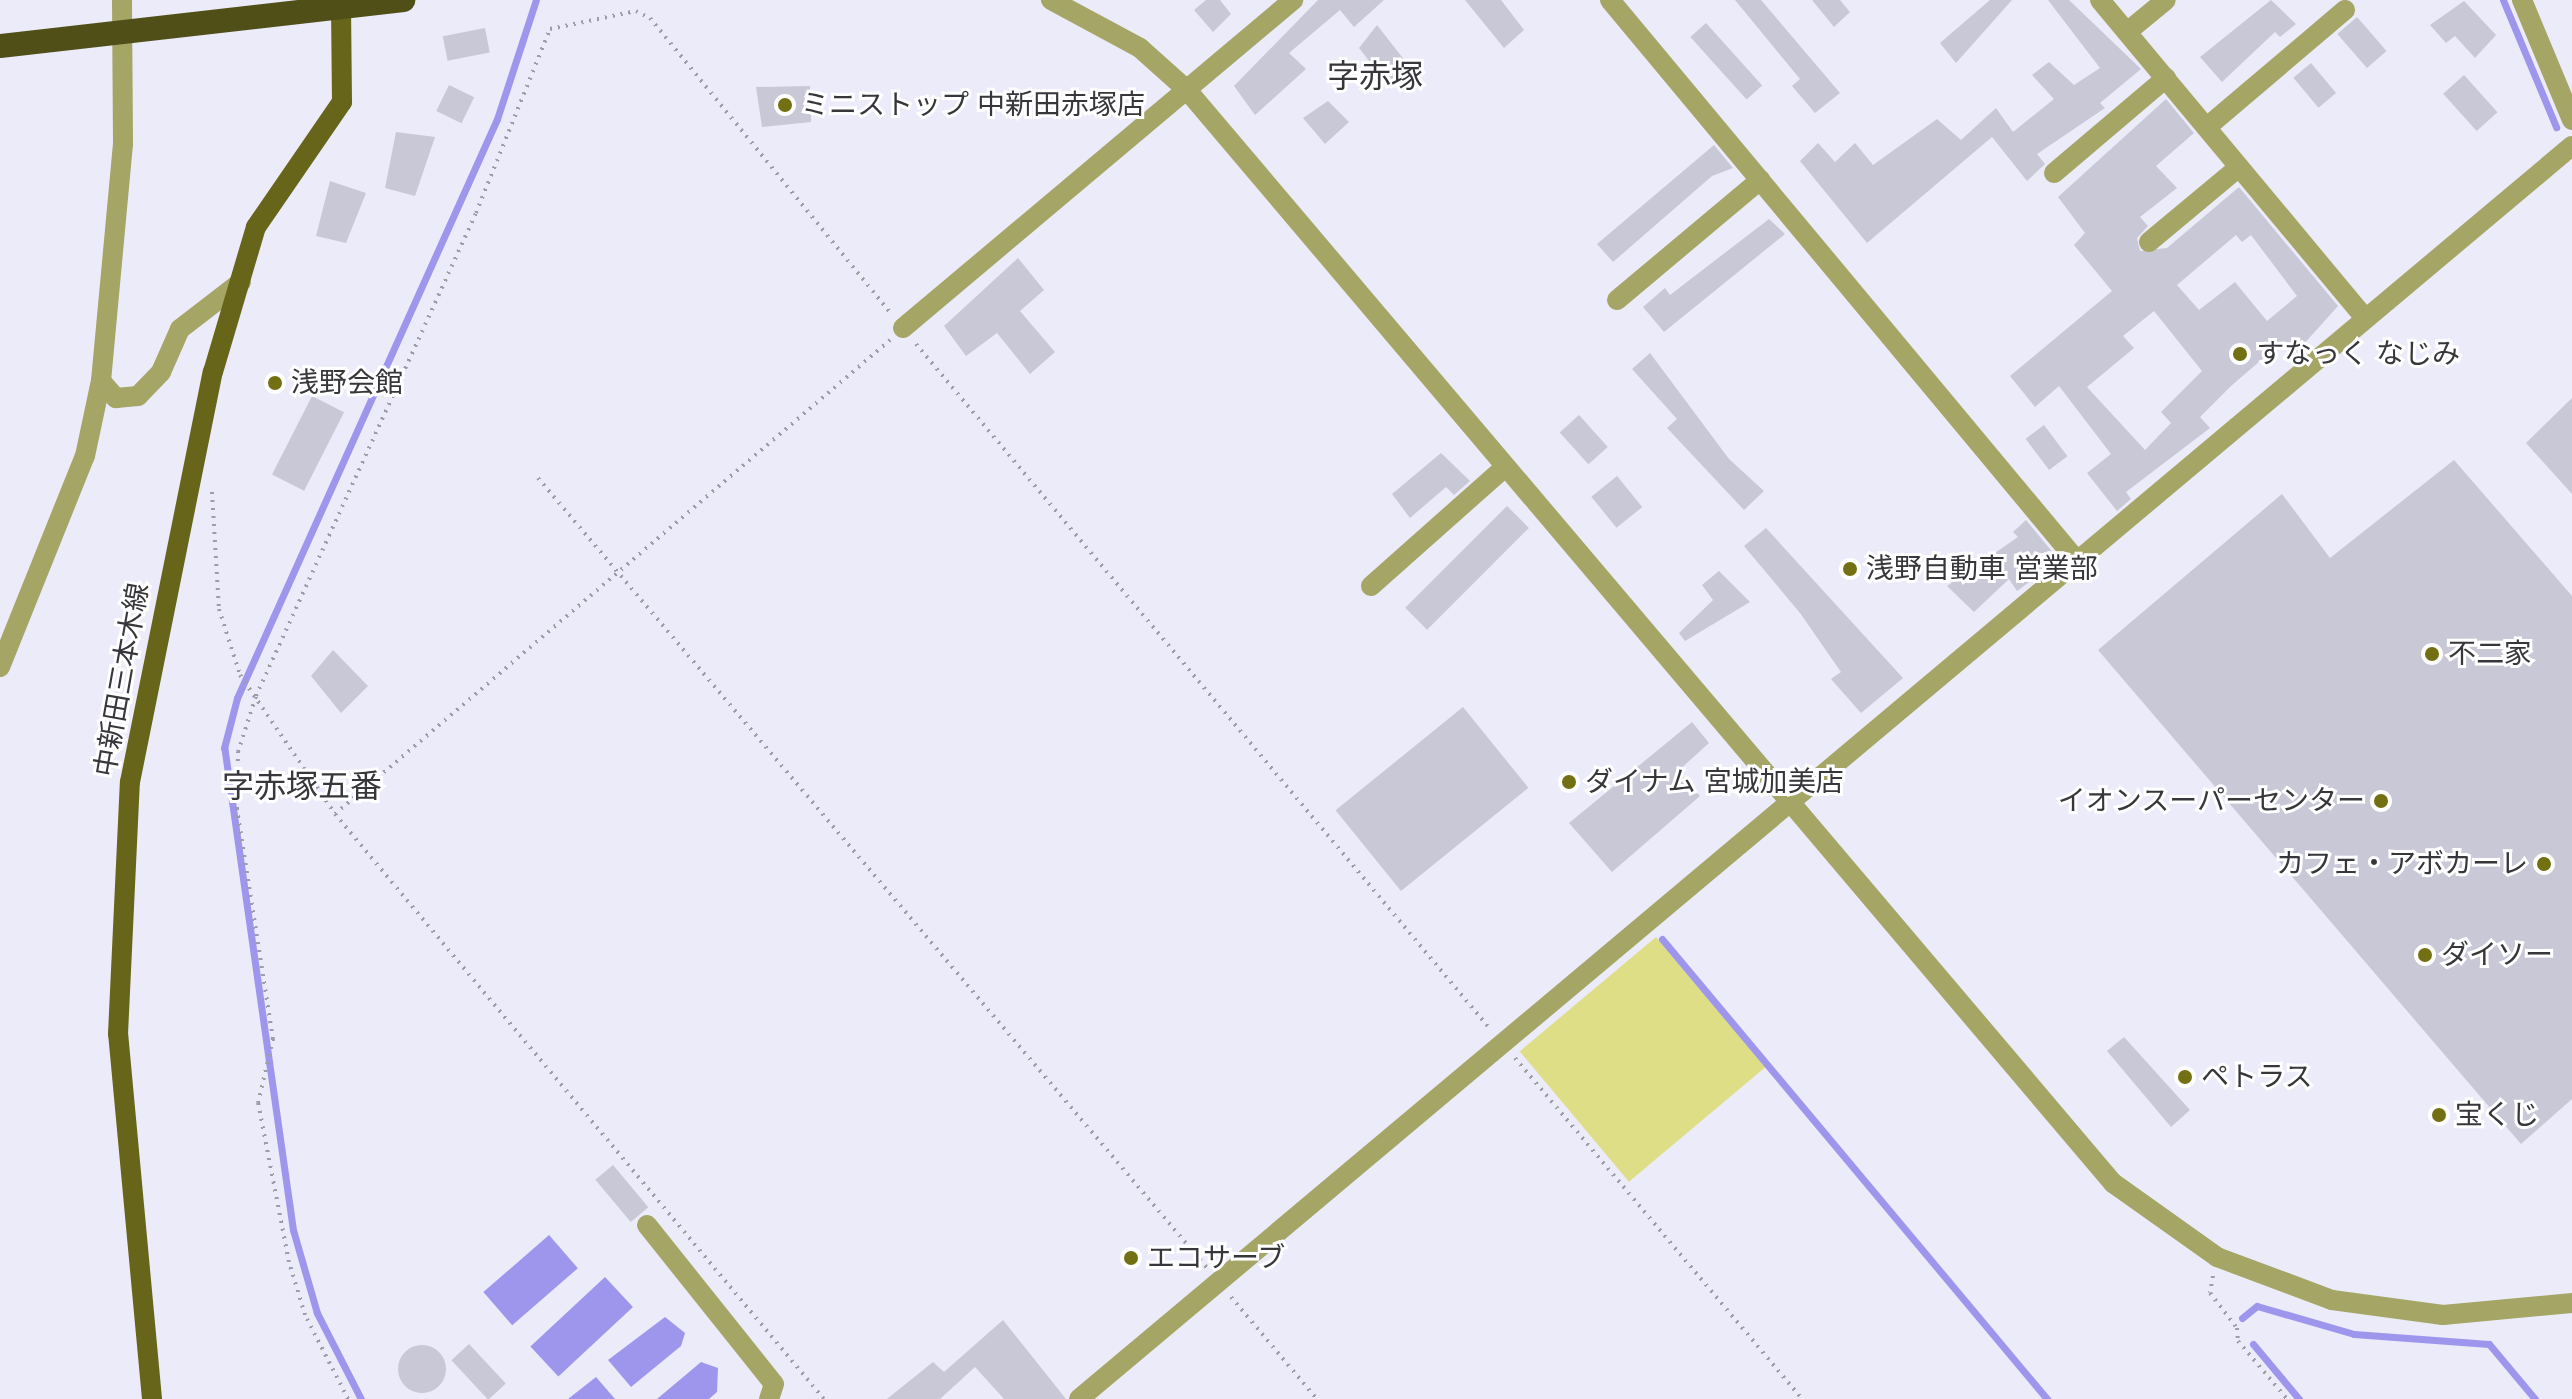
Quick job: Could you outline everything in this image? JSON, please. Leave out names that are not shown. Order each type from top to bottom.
[{"type":"highway","points":[[0,46],[272,16],[341,4],[403,0]]},
{"type":"main road","name":"中新田三本木線","points":[[152,1399],[118,1034],[123,844],[188,483],[241,282],[274,191],[342,102],[341,4]]},
{"type":"street","points":[[0,667],[85,456],[101,381],[123,144],[122,0]]},
{"type":"street","points":[[1051,0],[1140,48],[1187,90],[2113,1183],[2217,1257],[2271,1282],[2391,1312],[2497,1314],[2572,1303]]},
{"type":"street","points":[[903,328],[1293,0]]},
{"type":"street","points":[[1610,0],[2077,561]]},
{"type":"street","points":[[2100,0],[2365,318]]},
{"type":"street","points":[[2127,32],[2166,0]]},
{"type":"street","points":[[2522,0],[2572,120]]},
{"type":"street","points":[[2207,127],[2345,10]]},
{"type":"street","points":[[2054,173],[2166,78]]},
{"type":"street","points":[[1079,1399],[2572,146]]},
{"type":"street","points":[[2149,242],[2239,167]]},
{"type":"street","points":[[1617,300],[1760,180]]},
{"type":"street","points":[[101,381],[116,398],[138,396],[161,372],[180,329],[241,282]]},
{"type":"street","points":[[1371,586],[1505,467]]},
{"type":"street","points":[[647,1225],[774,1384],[769,1399]]},
{"type":"path","points":[[348,1399],[305,1315],[289,1262],[258,1103],[273,1039],[237,809],[238,752],[256,696],[557,24],[636,11],[650,18],[903,328],[1802,1399]]},
{"type":"path","points":[[335,814],[903,328]]},
{"type":"path","points":[[538,478],[1317,1399]]},
{"type":"path","points":[[210,484],[219,609],[240,675],[335,814],[824,1399]]},
{"type":"path","points":[[2217,1257],[2210,1293],[2237,1328],[2238,1341],[2287,1399]]},
{"type":"shaded area","points":[[1656,937],[1765,1067],[1629,1182],[1520,1051]]},
{"type":"shaded area","points":[[549,1235],[578,1268],[512,1325],[483,1292]]},
{"type":"shaded area","points":[[605,1277],[633,1307],[558,1377],[530,1347]]},
{"type":"shaded area","points":[[665,1317],[685,1333],[681,1346],[631,1387],[608,1360]]},
{"type":"shaded area","points":[[701,1362],[718,1368],[717,1392],[709,1399],[657,1399]]},
{"type":"shaded area","points":[[596,1377],[615,1399],[568,1399]]},
{"type":"building","points":[[1206,0],[1220,0],[1231,14],[1213,32],[1194,10]]},
{"type":"building","points":[[1318,0],[1384,0],[1354,27],[1340,10],[1289,53],[1306,69],[1255,115],[1234,86]]},
{"type":"building","points":[[1465,0],[1501,0],[1524,30],[1504,48]]},
{"type":"building","points":[[1735,0],[1761,0],[1840,93],[1815,113],[1792,86],[1800,79]]},
{"type":"building","points":[[1812,0],[1840,0],[1850,12],[1834,27]]},
{"type":"building","points":[[1990,0],[2012,0],[1956,63],[1940,43]]},
{"type":"building","points":[[2048,0],[2069,0],[2141,69],[2100,103],[2105,108],[2037,154],[2045,164],[2027,181],[1992,137],[1867,243],[1800,161],[1818,143],[1835,162],[1855,143],[1873,165],[1937,119],[1961,140],[1996,108],[2013,132],[2054,99],[2032,75],[2049,62],[2074,85],[2100,68]]},
{"type":"building","points":[[2271,0],[2296,24],[2280,37],[2275,32],[2222,82],[2200,57]]},
{"type":"building","points":[[2464,1],[2496,35],[2475,58],[2455,36],[2446,43],[2430,25]]},
{"type":"building","points":[[2357,17],[2387,51],[2367,68],[2337,34]]},
{"type":"building","points":[[1706,23],[1762,85],[1747,99],[1690,37]]},
{"type":"building","points":[[1377,25],[1409,66],[1388,85],[1359,48]]},
{"type":"building","points":[[485,28],[490,53],[448,61],[443,36]]},
{"type":"building","points":[[2311,63],[2336,93],[2318,108],[2293,78]]},
{"type":"building","points":[[2464,75],[2497,112],[2477,131],[2443,94]]},
{"type":"building","points":[[449,85],[474,97],[461,123],[436,111]]},
{"type":"building","name":"ミニストップ 中新田赤塚店","points":[[810,86],[811,122],[762,127],[756,87]]},
{"type":"building","points":[[2166,99],[2194,133],[2156,166],[2177,188],[2140,217],[2148,226],[2137,238],[2140,251],[2167,248],[2239,187],[2338,306],[2293,356],[2282,342],[2231,386],[2200,417],[2210,428],[2126,492],[2131,499],[2117,511],[2087,473],[2111,454],[2059,386],[2035,407],[2010,376],[2112,291],[2074,245],[2085,233],[2058,197]],"holes":[[[2236,235],[2242,242],[2251,235],[2297,296],[2267,321],[2235,282],[2199,310],[2177,285]],[[2154,311],[2202,371],[2161,412],[2171,423],[2145,450],[2087,387],[2134,348],[2123,336]]]},
{"type":"building","points":[[1328,101],[1349,122],[1325,144],[1303,118]]},
{"type":"building","points":[[396,132],[435,137],[415,196],[385,188]]},
{"type":"building","points":[[1714,145],[1733,168],[1712,176],[1613,262],[1597,244]]},
{"type":"building","points":[[330,181],[366,193],[346,243],[316,236]]},
{"type":"building","points":[[1769,219],[1785,234],[1664,332],[1643,307],[1665,288],[1670,295]]},
{"type":"building","points":[[1018,258],[1044,290],[1020,311],[1055,352],[1030,374],[997,333],[966,356],[944,326]]},
{"type":"building","points":[[1650,353],[1729,459],[1764,491],[1744,510],[1667,428],[1677,419],[1632,369]]},
{"type":"building","points":[[312,396],[344,412],[304,491],[272,474]]},
{"type":"building","points":[[2572,398],[2572,494],[2526,443]]},
{"type":"building","points":[[1579,415],[1608,447],[1588,464],[1560,432]]},
{"type":"building","points":[[2044,425],[2067,456],[2049,470],[2026,439]]},
{"type":"building","points":[[1441,453],[1470,481],[1454,495],[1446,487],[1410,518],[1392,494]]},
{"type":"building","points":[[2454,460],[2572,596],[2572,1099],[2521,1144],[2098,650],[2282,494],[2330,558]]},
{"type":"building","points":[[1617,476],[1642,507],[1617,528],[1591,497]]},
{"type":"building","points":[[1507,506],[1529,528],[1427,630],[1405,608]]},
{"type":"building","points":[[2026,520],[2059,560],[2017,591],[2009,579],[1974,612],[1947,586],[2018,537],[2013,532]]},
{"type":"building","points":[[1766,528],[1903,678],[1861,713],[1831,679],[1841,672],[1800,613],[1744,546]]},
{"type":"building","points":[[1719,571],[1750,602],[1685,641],[1679,633],[1713,600],[1702,585]]},
{"type":"building","points":[[333,650],[368,686],[341,713],[311,676]]},
{"type":"building","points":[[1463,707],[1528,788],[1401,891],[1336,810]]},
{"type":"building","points":[[1692,722],[1709,743],[1678,771],[1700,796],[1612,872],[1569,823]]},
{"type":"building","points":[[2124,1037],[2190,1110],[2171,1127],[2107,1051]]},
{"type":"building","points":[[613,1165],[648,1207],[631,1222],[595,1180]]},
{"type":"building","points":[[1003,1320],[1066,1399],[1004,1399],[975,1367],[940,1399],[887,1399],[933,1362],[944,1372]]},
{"type":"building","points":[[469,1344],[506,1383],[487,1399],[451,1360]]},
{"type":"building","points":[[422,1345],[439,1352],[446,1369],[439,1386],[422,1393],[405,1386],[398,1369],[405,1352]]},
{"type":"waterway","points":[[361,1399],[317,1313],[293,1230],[224,748],[237,698],[497,119],[536,0]]},
{"type":"waterway","points":[[2503,0],[2556,127]]},
{"type":"waterway","points":[[1662,939],[2047,1399]]},
{"type":"waterway","points":[[2242,1318],[2257,1306],[2354,1334],[2489,1344],[2535,1399]]},
{"type":"waterway","points":[[2253,1344],[2299,1399]]},
{"type":"place","name":"ミニストップ 中新田赤塚店","points":[[785,105]]},
{"type":"place","name":"すなっく なじみ","points":[[2240,354]]},
{"type":"place","name":"浅野会館","points":[[275,383]]},
{"type":"place","name":"浅野自動車 営業部","points":[[1850,569]]},
{"type":"place","name":"不二家","points":[[2432,654]]},
{"type":"place","name":"ダイナム 宮城加美店","points":[[1569,782]]},
{"type":"place","name":"イオンスーパーセンター","points":[[2381,801]]},
{"type":"place","name":"カフェ・アボカーレ","points":[[2544,864]]},
{"type":"place","name":"ダイソー","points":[[2425,955]]},
{"type":"place","name":"ペトラス","points":[[2185,1077]]},
{"type":"place","name":"宝くじ","points":[[2439,1115]]},
{"type":"place","name":"エコサーブ","points":[[1131,1258]]},
{"type":"district","name":"字赤塚","points":[[1375,76]]},
{"type":"district","name":"字赤塚五番","points":[[302,786]]}]
